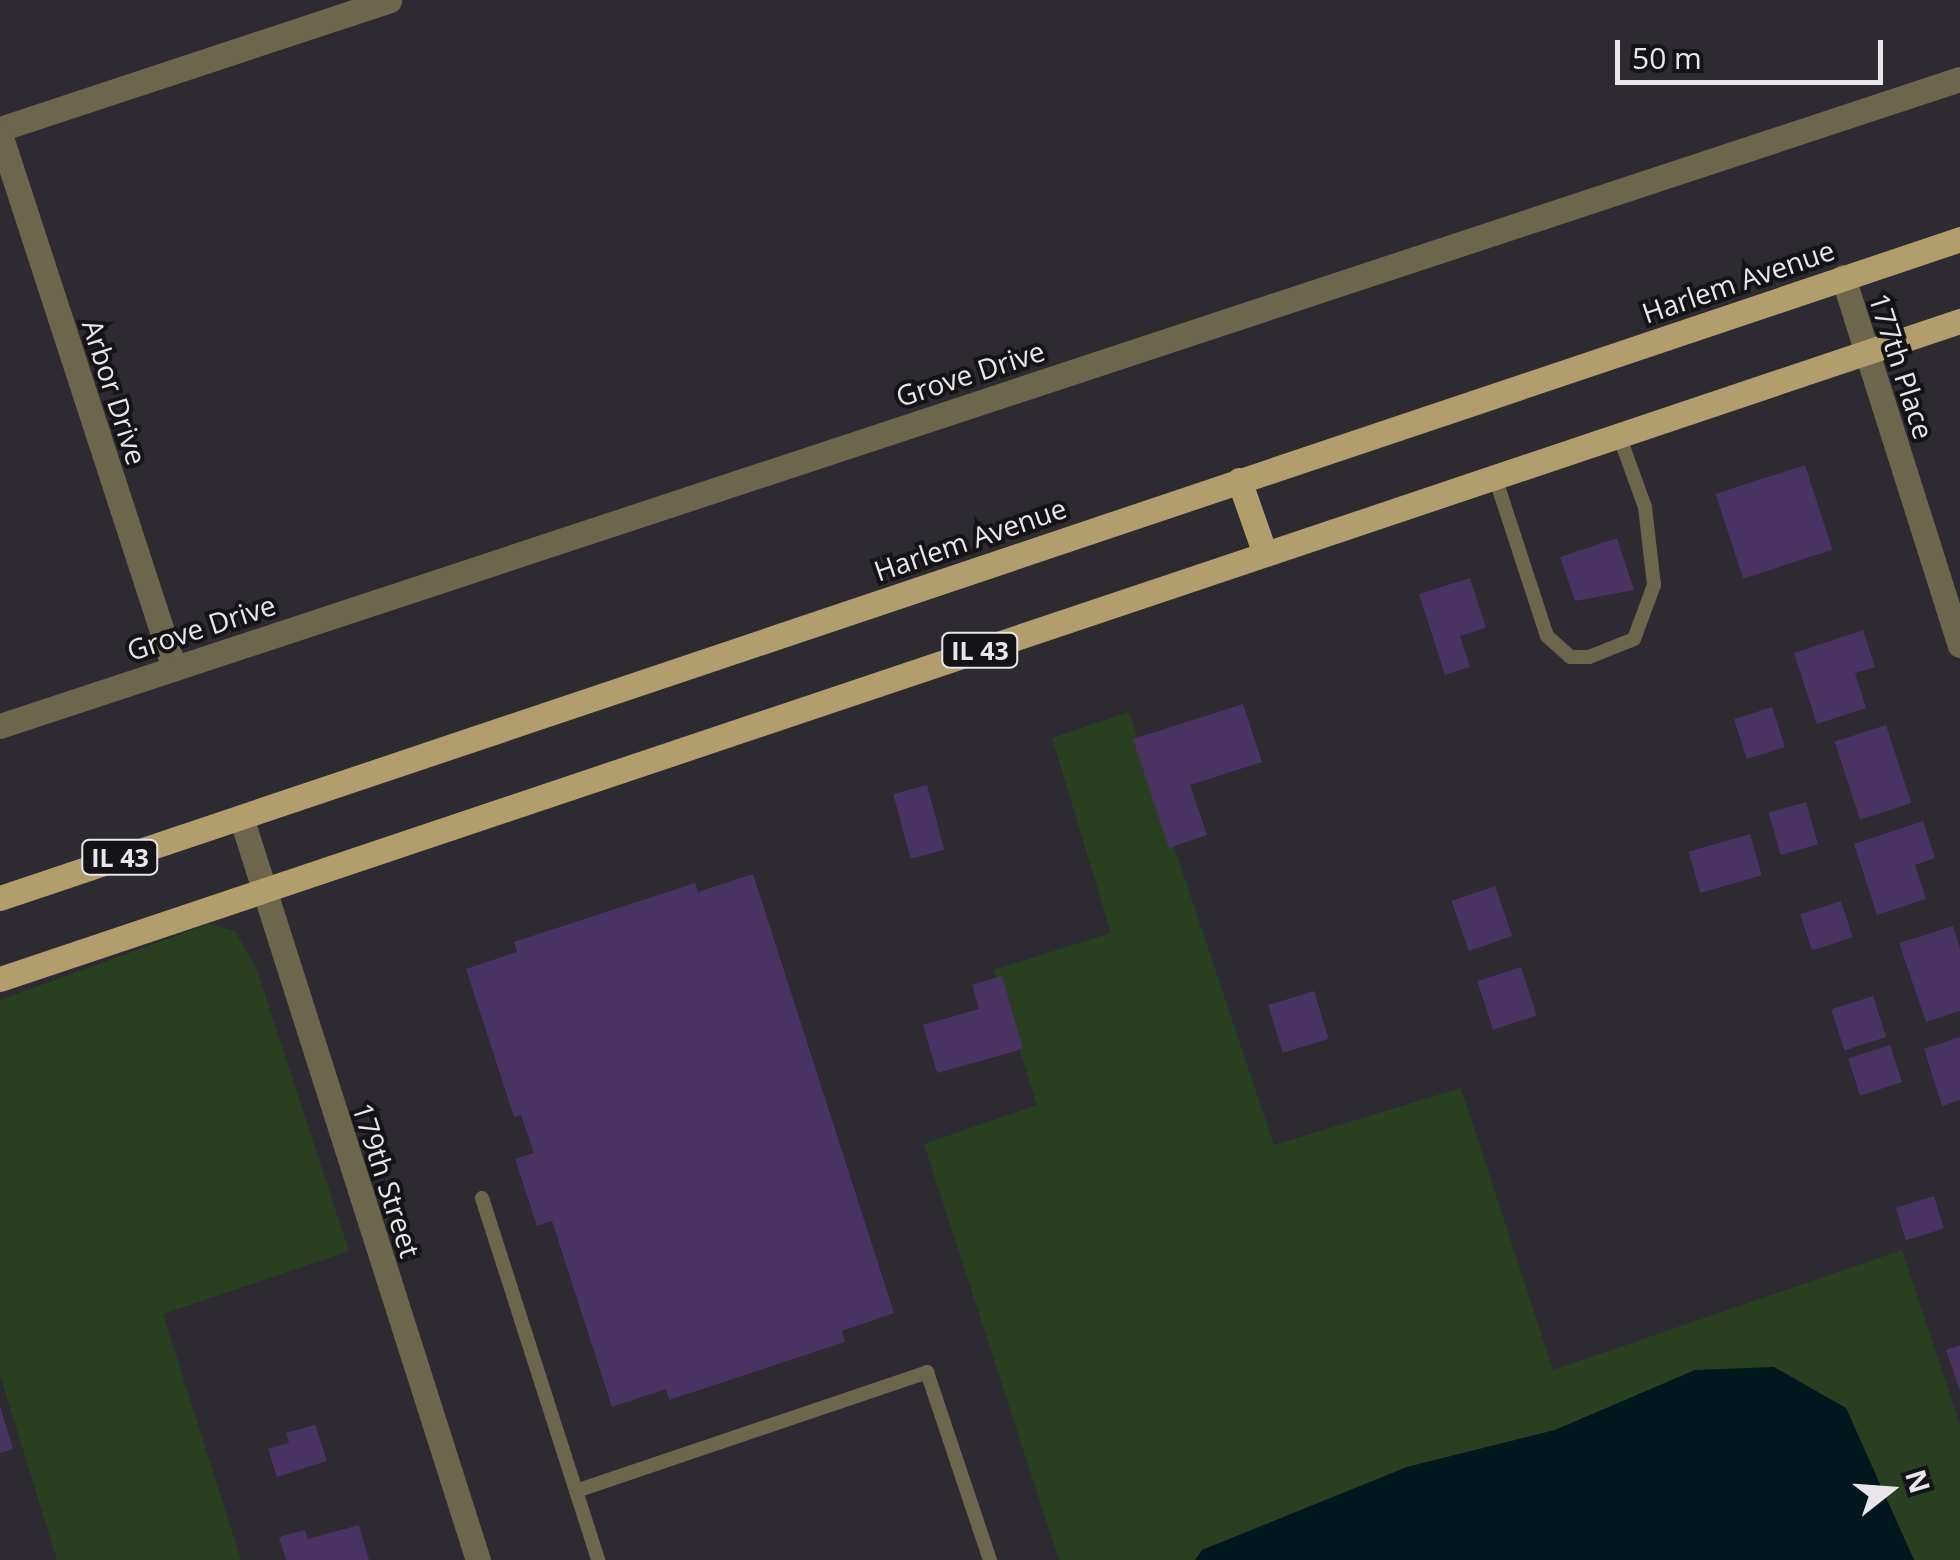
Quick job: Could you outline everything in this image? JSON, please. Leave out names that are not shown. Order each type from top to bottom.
[{"type":"main road","name":"Harlem Avenue","points":[[0,898],[1960,239]]},
{"type":"main road","name":"IL 43","points":[[0,979],[1960,322]]},
{"type":"main road","points":[[1239,480],[1265,554]]},
{"type":"street","points":[[0,132],[389,0]]},
{"type":"street","name":"Grove Drive","points":[[0,726],[1960,79]]},
{"type":"street","name":"Arbor Drive","points":[[0,132],[174,668]]},
{"type":"street","name":"177th Place","points":[[1842,277],[1960,645]]},
{"type":"street","name":"179th Street","points":[[241,817],[478,1560]]},
{"type":"lane","points":[[1495,477],[1548,636],[1570,657],[1589,657],[1634,639],[1654,584],[1645,507],[1619,435]]},
{"type":"lane","points":[[482,1198],[598,1560]]},
{"type":"lane","points":[[576,1491],[927,1372],[990,1560]]},
{"type":"green space","points":[[1129,712],[1274,1145],[1461,1088],[1553,1370],[1902,1250],[1960,1425],[1960,1560],[1914,1560],[1846,1408],[1695,1370],[1555,1430],[1407,1467],[1202,1550],[1195,1560],[1059,1560],[924,1144],[1037,1105],[994,970],[1111,933],[1052,738]]},
{"type":"green space","points":[[209,924],[235,931],[257,970],[349,1251],[163,1314],[241,1560],[57,1560],[0,1375],[0,1000]]},
{"type":"water","points":[[1774,1367],[1846,1408],[1914,1560],[1195,1560],[1202,1550],[1407,1467],[1555,1430],[1695,1370]]},
{"type":"building","points":[[1805,465],[1833,550],[1743,579],[1716,494]]},
{"type":"building","points":[[1617,538],[1634,590],[1575,601],[1560,557]]},
{"type":"building","points":[[1470,578],[1486,628],[1460,636],[1470,667],[1445,675],[1419,594]]},
{"type":"building","points":[[1863,630],[1875,667],[1855,673],[1866,708],[1817,724],[1794,653]]},
{"type":"building","points":[[1243,704],[1262,762],[1190,785],[1207,835],[1169,848],[1133,739]]},
{"type":"building","points":[[1772,707],[1785,747],[1747,759],[1734,719]]},
{"type":"building","points":[[1886,725],[1911,803],[1860,820],[1835,742]]},
{"type":"building","points":[[927,785],[944,850],[911,859],[893,794]]},
{"type":"building","points":[[1806,802],[1818,844],[1781,855],[1769,813]]},
{"type":"building","points":[[1923,821],[1935,858],[1915,865],[1926,899],[1877,915],[1854,844]]},
{"type":"building","points":[[1750,834],[1762,875],[1700,893],[1688,852]]},
{"type":"building","points":[[753,874],[894,1313],[842,1331],[845,1342],[669,1400],[666,1389],[612,1407],[552,1221],[537,1226],[515,1159],[534,1153],[521,1115],[514,1117],[466,969],[517,952],[514,942],[695,883],[698,892]]},
{"type":"building","points":[[1495,886],[1512,936],[1469,951],[1452,901]]},
{"type":"building","points":[[1841,901],[1853,937],[1812,950],[1800,914]]},
{"type":"building","points":[[1953,926],[1960,948],[1960,1011],[1926,1022],[1899,943]]},
{"type":"building","points":[[1521,967],[1537,1016],[1493,1030],[1477,981]]},
{"type":"building","points":[[1002,976],[1023,1049],[937,1073],[923,1025],[979,1009],[972,985]]},
{"type":"building","points":[[1314,991],[1329,1039],[1283,1053],[1268,1005]]},
{"type":"building","points":[[1873,996],[1886,1037],[1844,1050],[1831,1010]]},
{"type":"building","points":[[1960,1037],[1960,1100],[1942,1106],[1924,1049]]},
{"type":"building","points":[[1890,1045],[1902,1082],[1860,1096],[1848,1059]]},
{"type":"building","points":[[1934,1196],[1944,1229],[1906,1240],[1896,1208]]},
{"type":"building","points":[[1960,1345],[1960,1388],[1959,1388],[1946,1350]]},
{"type":"building","points":[[0,1406],[13,1449],[0,1453]]},
{"type":"building","points":[[315,1425],[327,1461],[277,1477],[268,1449],[289,1443],[286,1433]]},
{"type":"building","points":[[359,1525],[369,1560],[286,1560],[279,1537],[305,1530],[308,1539]]}]
